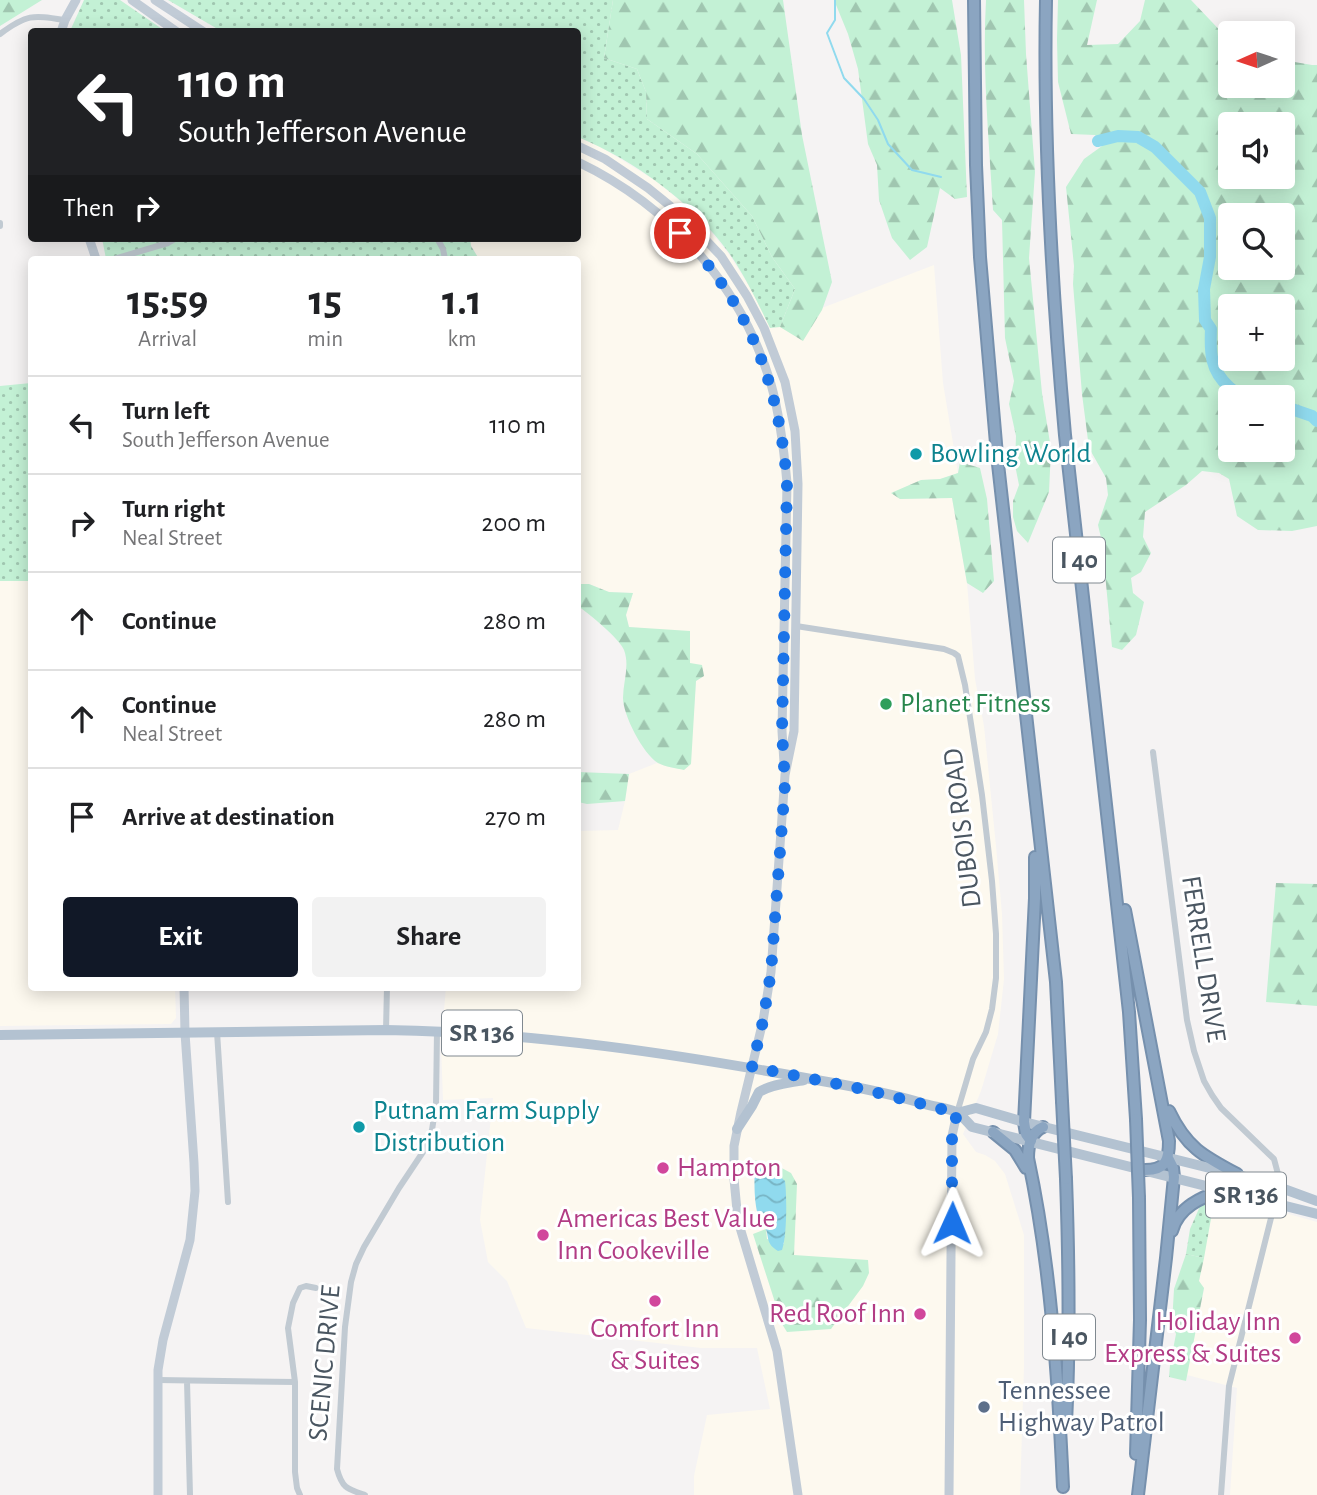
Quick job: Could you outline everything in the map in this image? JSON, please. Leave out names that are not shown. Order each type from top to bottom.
[{"type":"highway","name":"I 40","points":[[974,0],[979,257],[997,455],[1055,982],[1070,1285],[1063,1491]]},
{"type":"highway","name":"I 40","points":[[1046,0],[1045,111],[1057,342],[1129,1012],[1136,1119],[1140,1321],[1136,1495]]},
{"type":"highway","points":[[1031,1141],[1026,1134],[1024,1122],[1035,898],[1036,809]]},
{"type":"highway","points":[[1109,827],[1169,1133],[1170,1147],[1163,1166],[1145,1170]]},
{"type":"highway","points":[[1158,1080],[1168,1110],[1189,1143],[1202,1155],[1237,1174]]},
{"type":"highway","points":[[1044,1127],[1034,1133],[1028,1158],[1054,1339],[1063,1491]]},
{"type":"highway","points":[[993,1132],[1015,1150],[1031,1176]]},
{"type":"highway","points":[[1136,1495],[1174,1177],[1168,1157]]},
{"type":"highway","points":[[1166,1258],[1174,1225],[1184,1209],[1223,1189]]},
{"type":"main road","points":[[62,28],[76,0]]},
{"type":"main road","points":[[132,0],[171,28]]},
{"type":"main road","points":[[156,0],[198,28]]},
{"type":"main road","points":[[581,147],[630,175],[685,218],[721,257],[764,328],[785,383],[795,431],[798,473],[794,731],[785,775],[771,972],[763,1021],[737,1129],[733,1163],[738,1221],[777,1351],[798,1495]]},
{"type":"main road","points":[[581,164],[648,204],[702,255],[740,311],[770,383],[782,438],[787,483],[782,731],[785,775]]},
{"type":"main road","points":[[158,1495],[158,1380],[163,1340],[190,1240],[195,1192],[184,991]]},
{"type":"main road","name":"SR 136","points":[[0,1035],[386,1030],[576,1041],[752,1067],[911,1100],[957,1113],[971,1127],[1317,1214]]},
{"type":"main road","points":[[737,1129],[759,1092],[810,1078]]},
{"type":"main road","name":"SR 136","points":[[957,1113],[976,1108],[1237,1174],[1317,1201]]},
{"type":"main road","points":[[948,1495],[952,1136],[957,1113]]},
{"type":"street","points":[[0,34],[15,22],[30,16],[65,20]]},
{"type":"street","points":[[124,256],[170,242]]},
{"type":"street","name":"DUBOIS ROAD","points":[[796,626],[944,649],[958,656],[983,800],[996,934],[996,978],[986,1032],[973,1059],[957,1113]]},
{"type":"street","name":"FERRELL DRIVE","points":[[1153,752],[1187,1020],[1194,1051],[1204,1081],[1221,1108],[1274,1159],[1279,1186]]},
{"type":"street","points":[[386,1030],[387,991]]},
{"type":"street","name":"SCENIC DRIVE","points":[[365,1495],[347,1489],[340,1480],[337,1469],[347,1305],[356,1264],[363,1247],[423,1152],[432,1130],[436,1104],[437,1031]]},
{"type":"street","points":[[217,1032],[228,1202]]},
{"type":"street","points":[[1222,1495],[1230,1387],[1279,1186]]},
{"type":"street","points":[[300,1495],[295,1472],[295,1382],[289,1328],[293,1303],[300,1288],[316,1288]]},
{"type":"street","points":[[158,1380],[295,1382]]},
{"type":"street","points":[[187,1381],[190,1495]]},
{"type":"shaded area","points":[[581,138],[599,146],[656,181],[695,213],[728,253],[751,289],[770,328],[934,265],[943,383],[958,473],[940,479],[921,480],[892,493],[900,499],[952,498],[967,583],[975,679],[984,726],[996,846],[1004,979],[998,1034],[981,1091],[963,1134],[976,1152],[995,1161],[1005,1174],[1024,1235],[1020,1495],[694,1495],[694,1476],[707,1415],[770,1409],[757,1348],[701,1348],[526,1328],[507,1281],[488,1262],[480,1220],[493,1098],[443,1100],[441,1046],[446,991],[581,991],[581,831],[618,830],[629,774],[657,763],[673,768],[690,764],[696,681],[704,676],[650,629],[629,627],[626,615],[633,593],[609,592],[589,584],[581,584],[581,256],[477,256],[471,242],[581,242]]},
{"type":"shaded area","points":[[0,581],[28,581],[28,991],[175,991],[176,1018],[171,1024],[0,1026]]},
{"type":"shaded area","points":[[1215,1196],[1228,1197],[1317,1222],[1317,1495],[1230,1495],[1237,1388],[1187,1375],[1204,1289],[1199,1281]]},
{"type":"green space","points":[[0,0],[42,0],[0,26]]},
{"type":"green space","points":[[84,0],[120,0],[161,28],[71,28]]},
{"type":"green space","points":[[168,0],[613,0],[604,58],[637,69],[646,92],[647,119],[697,154],[752,216],[772,257],[795,289],[780,327],[770,328],[735,262],[698,217],[641,171],[581,138],[581,28],[216,28]]},
{"type":"green space","points":[[613,0],[783,0],[802,135],[832,282],[822,310],[803,341],[780,327],[795,289],[772,257],[752,216],[697,154],[647,119],[646,92],[637,69],[604,58]]},
{"type":"green space","points":[[834,0],[952,0],[961,55],[967,197],[955,199],[940,188],[927,247],[910,260],[892,238],[879,200],[877,165],[868,144],[858,69]]},
{"type":"green space","points":[[986,0],[1024,0],[1035,172],[1029,258],[1042,393],[1051,449],[1049,492],[1028,543],[1017,531],[1013,517],[1013,501],[1019,485],[1015,465],[1016,436],[1009,404],[1014,381],[1005,338],[1002,220],[993,210],[985,79]]},
{"type":"green space","points":[[1058,0],[1097,0],[1087,45],[1118,44],[1140,21],[1145,0],[1191,0],[1218,28],[1218,98],[1295,98],[1295,62],[1317,65],[1317,526],[1292,531],[1258,530],[1237,516],[1229,479],[1219,473],[1202,471],[1145,512],[1143,537],[1151,553],[1141,572],[1131,578],[1133,593],[1144,602],[1136,635],[1122,650],[1112,647],[1098,525],[1108,495],[1106,478],[1089,448],[1082,394],[1066,187],[1084,159],[1102,146],[1095,135],[1071,134],[1058,82]]},
{"type":"green space","points":[[103,242],[470,242],[477,256],[105,256]]},
{"type":"green space","points":[[28,383],[28,581],[0,581],[0,386]]},
{"type":"green space","points":[[960,462],[980,468],[987,499],[994,581],[983,593],[967,583],[952,498],[900,499],[891,493],[921,480],[940,479],[958,473]]},
{"type":"green space","points":[[581,584],[589,584],[609,592],[633,593],[626,615],[629,627],[690,631],[690,663],[702,665],[704,676],[696,681],[691,764],[684,770],[658,763],[635,734],[626,714],[623,698],[626,674],[624,650],[581,608]]},
{"type":"green space","points":[[581,772],[629,774],[625,801],[581,803]]},
{"type":"green space","points":[[1276,883],[1317,884],[1317,1006],[1266,1002]]},
{"type":"green space","points":[[754,1160],[778,1166],[791,1173],[797,1184],[794,1255],[868,1260],[869,1273],[863,1286],[831,1329],[787,1332],[782,1324],[753,1234],[766,1229],[767,1239],[784,1244],[784,1231],[763,1168],[755,1168]]},
{"type":"green space","points":[[1215,1196],[1204,1258],[1186,1254],[1190,1229],[1201,1204]]},
{"type":"green space","points":[[1186,1254],[1204,1258],[1199,1281],[1204,1288],[1186,1381],[1169,1377],[1176,1334],[1172,1324],[1174,1289]]},
{"type":"water","points":[[755,1168],[771,1172],[785,1181],[786,1216],[782,1250],[778,1251],[771,1245],[757,1213]]},
{"type":"waterway","points":[[835,0],[835,20],[827,33],[844,78],[864,99],[878,120],[888,144],[912,170],[941,177]]},
{"type":"waterway","points":[[1098,141],[1118,136],[1138,137],[1155,147],[1200,192],[1210,218],[1210,257],[1204,289],[1205,320],[1211,329],[1212,360],[1227,385]]},
{"type":"waterway","points":[[1295,410],[1312,416],[1317,421]]},
{"type":"place","name":"Bowling World","points":[[916,454]]},
{"type":"place","name":"Planet Fitness","points":[[886,704]]},
{"type":"place","name":"Putnam Farm Supply Distribution","points":[[359,1127]]},
{"type":"place","name":"Hampton","points":[[663,1168]]},
{"type":"place","name":"Americas Best Value Inn Cookeville","points":[[543,1235]]},
{"type":"place","name":"Comfort Inn & Suites","points":[[655,1301]]},
{"type":"place","name":"Red Roof Inn","points":[[920,1314]]},
{"type":"place","name":"Holiday Inn Express & Suites","points":[[1295,1338]]},
{"type":"place","name":"Tennessee Highway Patrol","points":[[984,1407]]},
{"type":"route","points":[[680,233],[702,255],[724,285],[756,344],[770,383],[784,448],[787,483],[782,731],[785,784],[771,972],[752,1067],[847,1085],[957,1113],[952,1136],[952,1223]]}]
